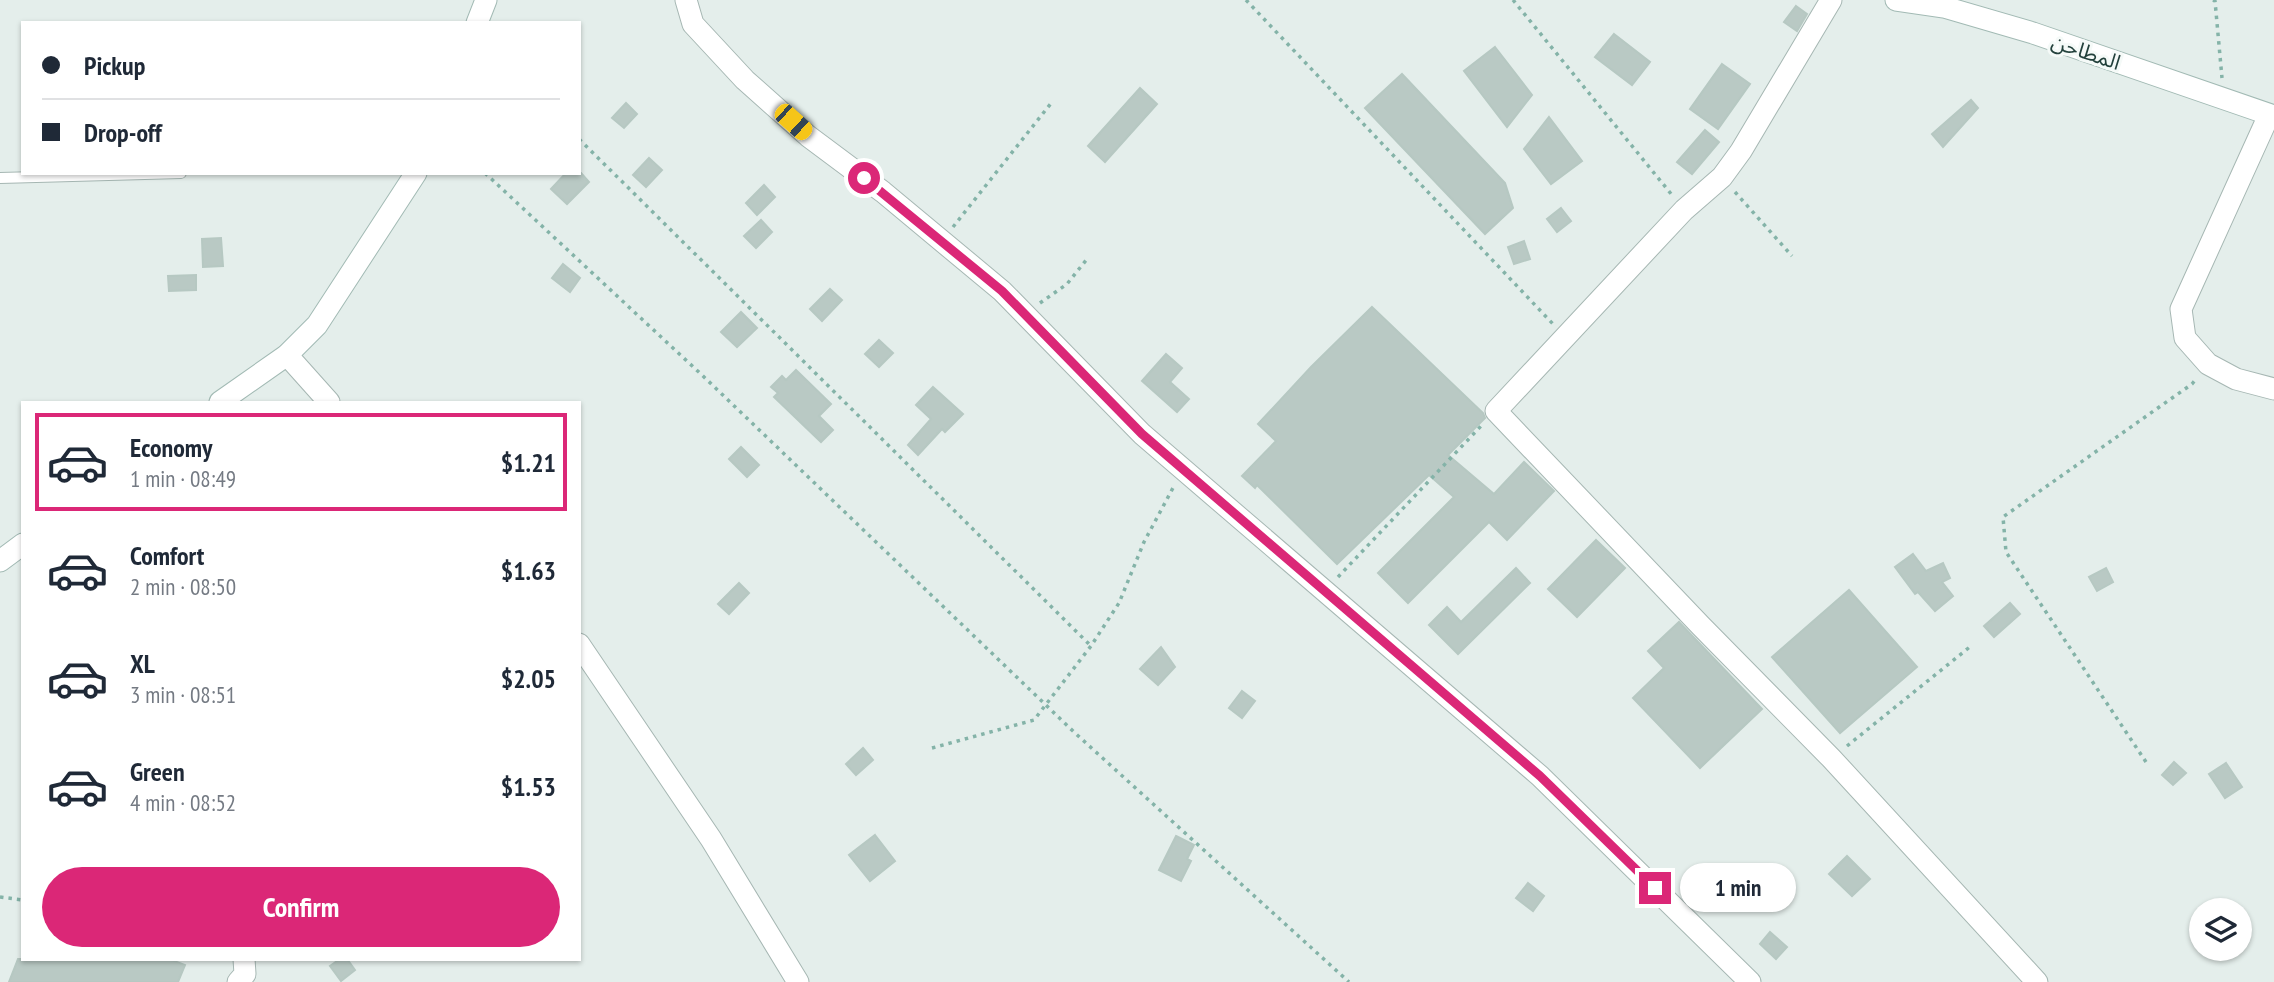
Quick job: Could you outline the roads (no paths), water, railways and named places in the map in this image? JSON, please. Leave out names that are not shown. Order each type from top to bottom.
[{"type":"street","points":[[478,21],[485,0]]},
{"type":"street","points":[[686,0],[693,24],[745,80],[808,136],[883,192],[1002,291],[1125,418],[1540,776],[1750,982]]},
{"type":"street","points":[[1831,0],[1722,177],[1684,210],[1496,411],[1831,758],[2037,982]]},
{"type":"street","name":"المطاحن","points":[[1896,0],[1944,7],[2033,33],[2224,101],[2272,115]]},
{"type":"street","points":[[2272,115],[2181,309],[2185,338],[2208,364],[2236,379],[2274,389]]},
{"type":"street","points":[[221,401],[287,355],[317,326],[414,175]]},
{"type":"street","points":[[287,355],[328,401]]},
{"type":"street","points":[[0,561],[21,545]]},
{"type":"street","points":[[581,647],[711,839],[798,982]]},
{"type":"street","points":[[238,982],[245,974],[244,961]]},
{"type":"lane","points":[[0,178],[109,175]]}]
